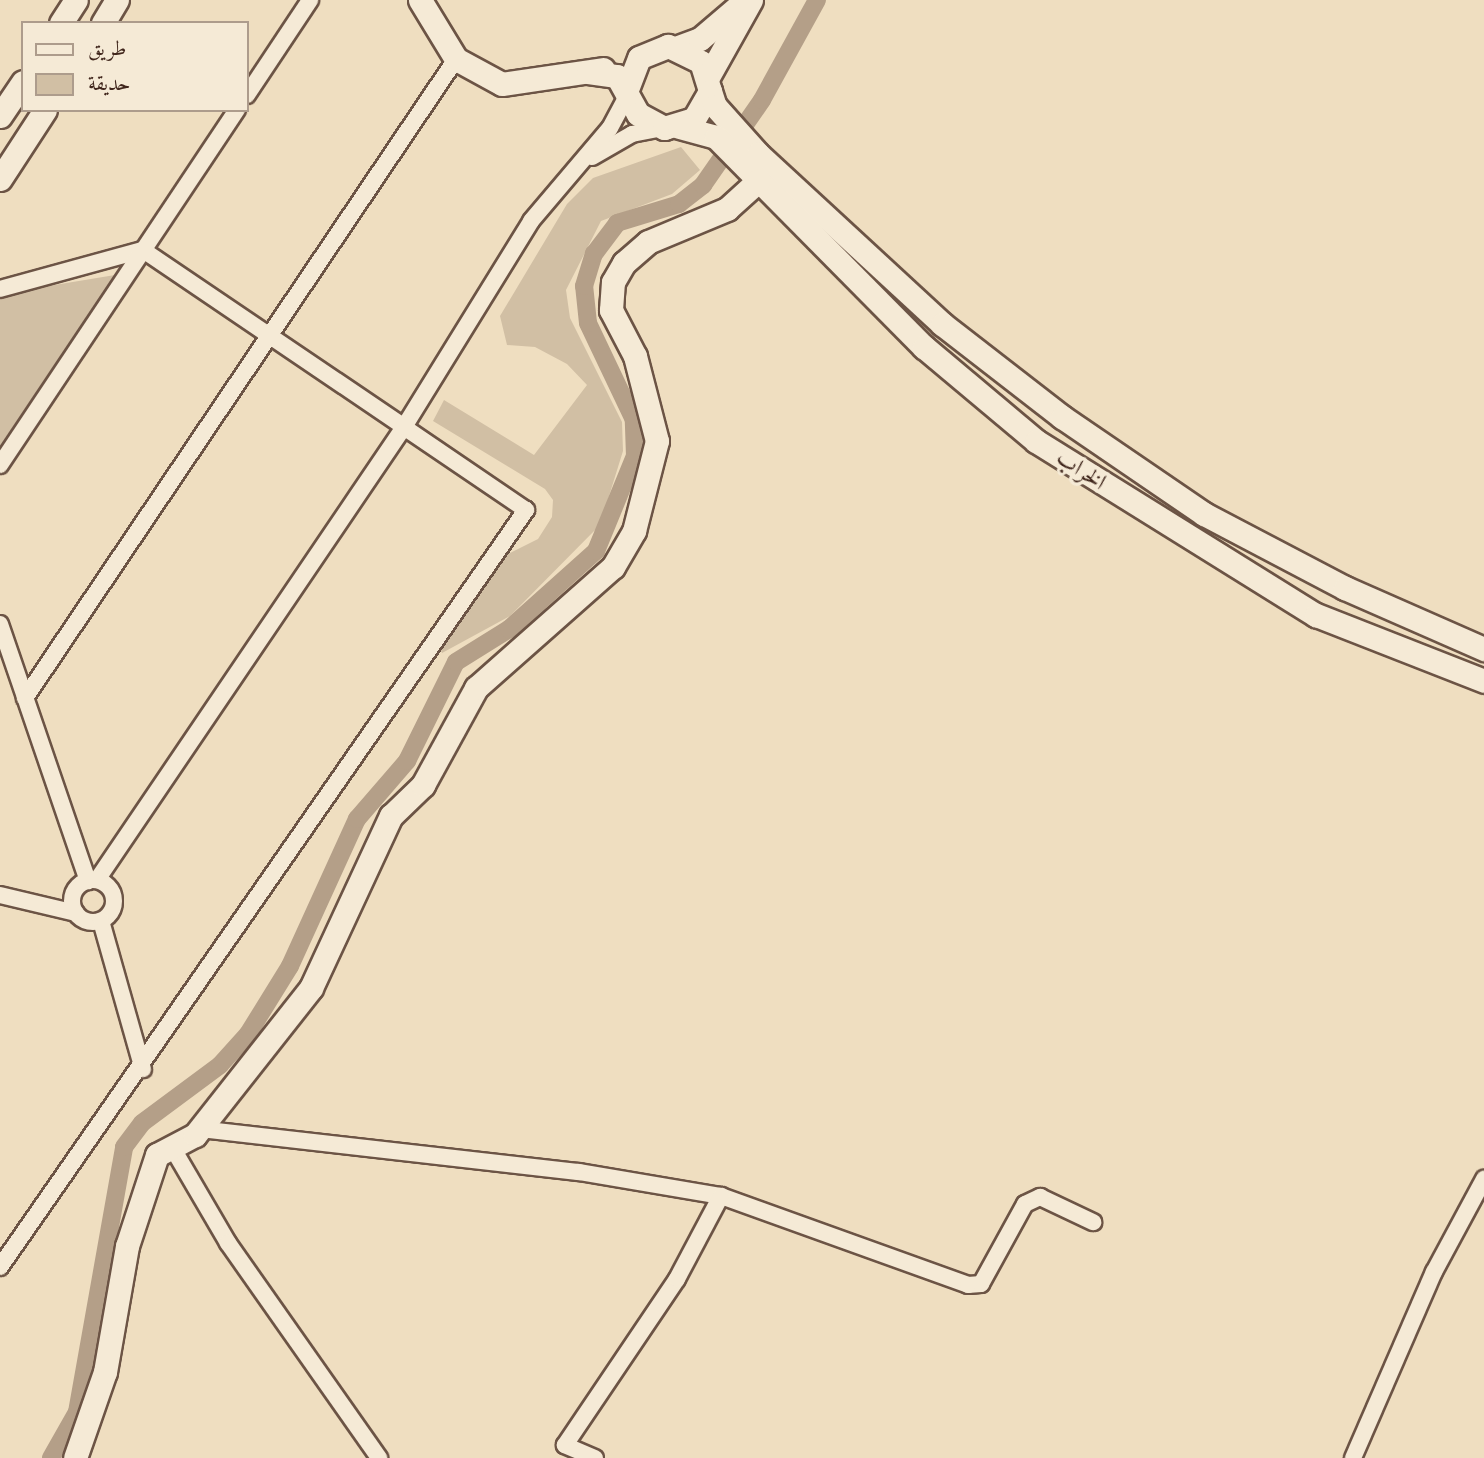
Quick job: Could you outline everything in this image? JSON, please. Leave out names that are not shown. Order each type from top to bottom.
[{"type":"main road","points":[[62,21],[76,0]]},
{"type":"main road","points":[[104,21],[117,0]]},
{"type":"main road","points":[[420,0],[456,59],[502,84],[588,72],[639,58],[657,48],[678,47],[700,38],[744,0]]},
{"type":"main road","points":[[672,127],[700,113],[709,84],[751,0]]},
{"type":"main road","points":[[678,47],[695,56],[709,84],[723,130],[753,166],[942,324],[1117,454],[1205,513],[1298,564],[1484,649]]},
{"type":"main road","points":[[628,91],[639,58]]},
{"type":"main road","points":[[588,72],[617,76],[644,120],[672,127],[723,130]]},
{"type":"main road","points":[[0,116],[21,85]]},
{"type":"main road","points":[[0,179],[44,112]]},
{"type":"main road","points":[[75,1458],[105,1372],[127,1247],[157,1155],[200,1129],[311,988],[391,816],[423,785],[476,688],[613,567],[634,531],[657,441],[635,356],[611,310],[613,282],[624,262],[648,242],[727,209],[753,166]]},
{"type":"main road","name":"الخراب","points":[[753,166],[924,347],[1036,441],[1315,615],[1484,681]]},
{"type":"street","points":[[248,93],[310,0]]},
{"type":"street","points":[[25,698],[456,59]]},
{"type":"street","points":[[76,914],[88,882],[119,850],[404,427],[564,176],[610,128],[628,91]]},
{"type":"street","points":[[0,465],[236,112]]},
{"type":"street","points":[[564,176],[632,134],[672,127]]},
{"type":"street","points":[[0,289],[143,250],[272,332],[526,510],[143,1069],[0,1267]]},
{"type":"street","points":[[0,624],[88,882]]},
{"type":"street","points":[[101,921],[112,912],[119,850]]},
{"type":"street","points":[[38,900],[88,882],[113,891]]},
{"type":"street","points":[[0,895],[38,900],[101,921]]},
{"type":"street","points":[[101,921],[143,1069]]},
{"type":"street","points":[[200,1129],[566,1170],[721,1196],[968,1285],[981,1284],[1025,1203],[1040,1197],[1093,1222]]},
{"type":"street","points":[[172,1147],[228,1243],[379,1458]]},
{"type":"street","points":[[1353,1458],[1434,1272],[1484,1179]]},
{"type":"street","points":[[596,1458],[565,1444],[677,1279],[721,1196]]},
{"type":"green space","points":[[681,147],[700,170],[672,194],[601,221],[566,290],[570,318],[622,422],[623,451],[600,525],[510,616],[442,653],[439,646],[498,559],[538,539],[552,517],[553,500],[545,489],[433,421],[444,400],[534,455],[587,385],[567,364],[535,347],[507,345],[500,316],[567,204],[593,178]]},
{"type":"green space","points":[[115,275],[0,446],[0,294]]},
{"type":"waterway","points":[[51,1458],[77,1412],[124,1147],[142,1123],[220,1065],[248,1034],[290,966],[357,819],[407,761],[456,662],[509,629],[596,551],[635,456],[634,420],[588,323],[584,286],[594,254],[617,223],[679,204],[703,185],[762,100],[817,0]]}]
